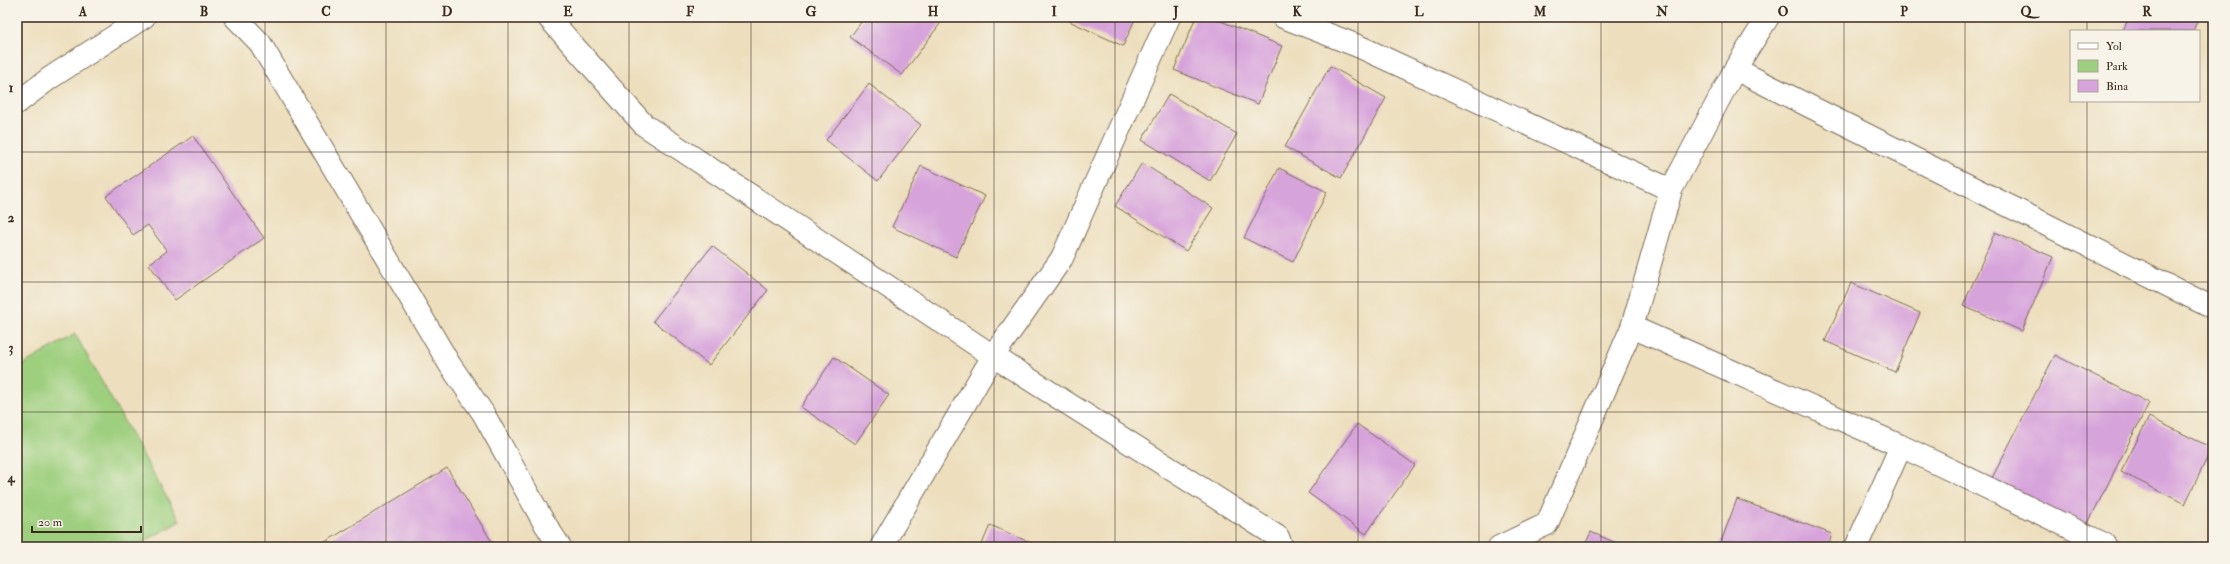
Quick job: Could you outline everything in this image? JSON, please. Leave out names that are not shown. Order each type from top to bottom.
[{"type":"street","points":[[17,103],[50,78],[144,17]]},
{"type":"street","points":[[235,17],[260,43],[450,365],[483,413],[560,547]]},
{"type":"street","points":[[548,17],[644,125],[993,356],[1278,537],[1282,547]]},
{"type":"street","points":[[881,547],[993,356],[1062,258],[1169,17]]},
{"type":"street","points":[[1283,17],[1358,46],[1671,190]]},
{"type":"street","points":[[1499,547],[1547,524],[1632,327],[1671,190],[1735,69],[1768,17]]},
{"type":"street","points":[[1735,69],[2213,308]]},
{"type":"street","points":[[1632,327],[1901,446],[2104,544],[2106,547]]},
{"type":"street","points":[[1856,547],[1901,446]]},
{"type":"green space","points":[[75,334],[180,521],[135,547],[17,547],[17,368]]},
{"type":"building","points":[[865,17],[945,17],[902,75],[850,37]]},
{"type":"building","points":[[1071,17],[1136,17],[1123,46],[1069,21]]},
{"type":"building","points":[[1196,17],[1211,17],[1282,46],[1258,104],[1174,70]]},
{"type":"building","points":[[2129,17],[2199,17],[2193,30],[2123,30]]},
{"type":"building","points":[[1330,66],[1386,98],[1341,178],[1285,147]]},
{"type":"building","points":[[869,84],[921,125],[878,181],[826,140]]},
{"type":"building","points":[[1169,94],[1237,134],[1210,181],[1142,140]]},
{"type":"building","points":[[193,136],[264,238],[175,300],[149,264],[167,251],[148,225],[133,235],[106,196]]},
{"type":"building","points":[[1142,163],[1213,208],[1186,251],[1115,206]]},
{"type":"building","points":[[921,166],[985,196],[956,257],[892,227]]},
{"type":"building","points":[[1279,168],[1327,192],[1293,262],[1244,238]]},
{"type":"building","points":[[1995,232],[2053,257],[2022,331],[1963,306]]},
{"type":"building","points":[[712,246],[768,290],[709,365],[653,321]]},
{"type":"building","points":[[1851,283],[1920,313],[1895,372],[1825,341]]},
{"type":"building","points":[[2055,355],[2149,403],[2085,529],[1991,480]]},
{"type":"building","points":[[834,357],[889,395],[855,444],[801,407]]},
{"type":"building","points":[[2149,417],[2212,448],[2185,504],[2121,472]]},
{"type":"building","points":[[1357,424],[1415,465],[1366,534],[1308,493]]},
{"type":"building","points":[[447,468],[495,547],[317,547]]},
{"type":"building","points":[[1737,499],[1832,534],[1828,547],[1719,547]]},
{"type":"building","points":[[990,525],[1036,545],[1036,547],[981,547]]},
{"type":"building","points":[[1591,532],[1625,547],[1584,547]]}]
